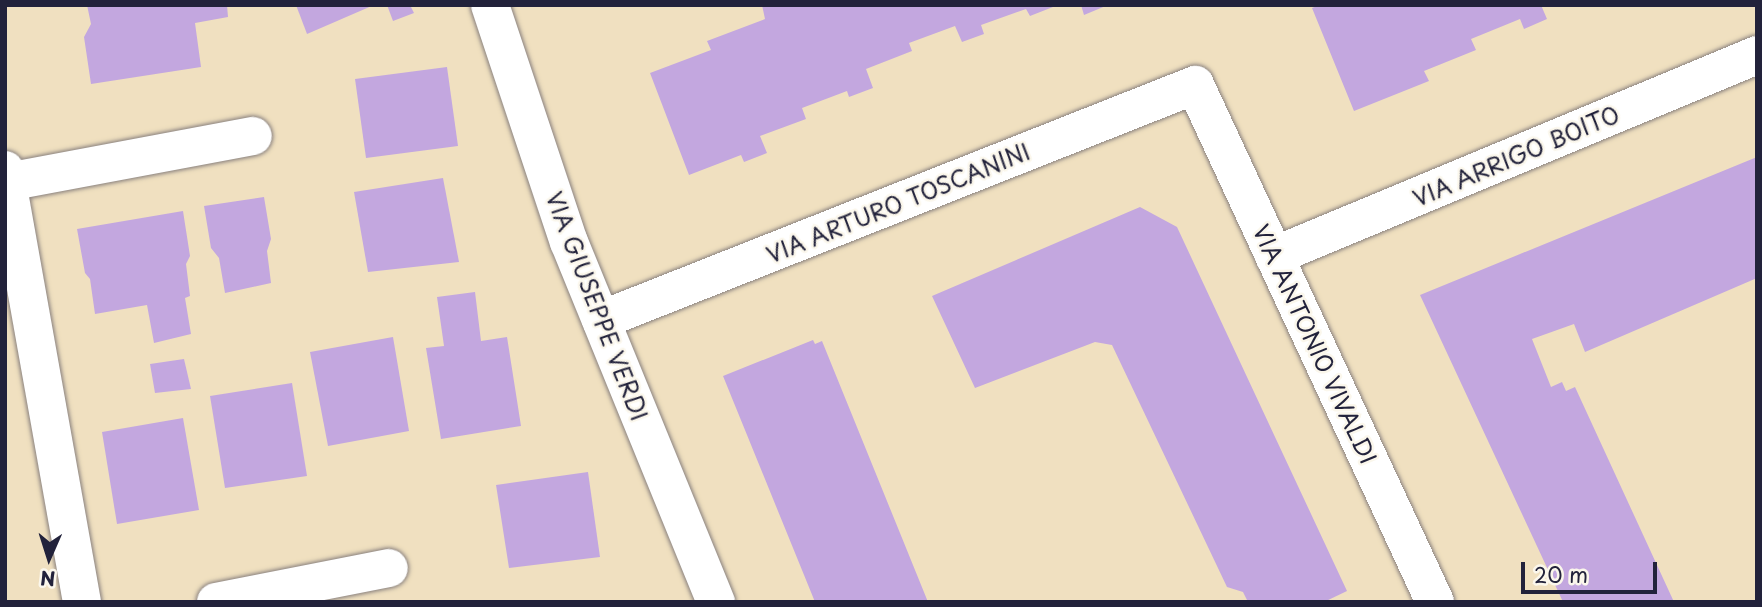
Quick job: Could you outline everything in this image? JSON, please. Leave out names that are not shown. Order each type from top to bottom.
[{"type":"street","name":"VIA GIUSEPPE VERDI","points":[[490,5],[569,242],[716,602]]},
{"type":"street","name":"VIA ARRIGO BOITO","points":[[1274,257],[1757,55]]},
{"type":"street","name":"VIA ARTURO TOSCANINI","points":[[601,320],[1195,85]]},
{"type":"street","name":"VIA ANTONIO VIVALDI","points":[[1195,85],[1436,602]]},
{"type":"street","points":[[82,602],[6,176],[253,136]]},
{"type":"street","points":[[216,602],[389,568]]},
{"type":"building","points":[[87,5],[227,5],[228,17],[195,23],[201,67],[91,84],[84,37],[91,24]]},
{"type":"building","points":[[296,5],[374,5],[307,34]]},
{"type":"building","points":[[387,5],[410,5],[414,13],[393,21]]},
{"type":"building","points":[[762,5],[1058,5],[1030,16],[1026,9],[981,25],[984,34],[962,42],[955,26],[909,43],[912,51],[866,69],[873,88],[849,97],[847,91],[802,108],[806,119],[760,136],[767,153],[744,162],[741,155],[689,175],[650,73],[711,50],[707,41],[765,19]]},
{"type":"building","points":[[1081,5],[1108,5],[1084,15]]},
{"type":"building","points":[[1320,5],[1541,5],[1547,19],[1524,29],[1520,19],[1471,39],[1476,50],[1424,71],[1429,81],[1354,111],[1312,8]]},
{"type":"building","points":[[447,67],[458,146],[366,158],[355,79]]},
{"type":"building","points":[[1757,157],[1757,278],[1585,352],[1574,324],[1532,339],[1551,387],[1562,382],[1566,391],[1575,387],[1674,602],[1563,602],[1420,295]]},
{"type":"building","points":[[443,178],[459,262],[368,272],[354,192]]},
{"type":"building","points":[[264,197],[271,239],[267,251],[271,283],[225,293],[219,258],[211,248],[204,206]]},
{"type":"building","points":[[1140,207],[1177,227],[1347,591],[1324,602],[1248,602],[1243,592],[1227,587],[1112,345],[1095,342],[975,388],[932,296]]},
{"type":"building","points":[[183,211],[190,256],[186,264],[190,296],[185,298],[191,334],[154,343],[147,305],[95,314],[90,279],[85,273],[77,229]]},
{"type":"building","points":[[475,292],[481,341],[507,337],[521,426],[441,439],[426,348],[444,346],[437,297]]},
{"type":"building","points":[[393,337],[409,431],[328,446],[310,352]]},
{"type":"building","points":[[813,340],[815,344],[822,341],[928,602],[815,602],[723,376]]},
{"type":"building","points":[[184,359],[191,389],[155,393],[150,364]]},
{"type":"building","points":[[292,383],[307,476],[225,488],[210,396]]},
{"type":"building","points":[[183,418],[199,510],[117,524],[102,432]]},
{"type":"building","points":[[588,472],[600,557],[509,568],[496,485]]}]
